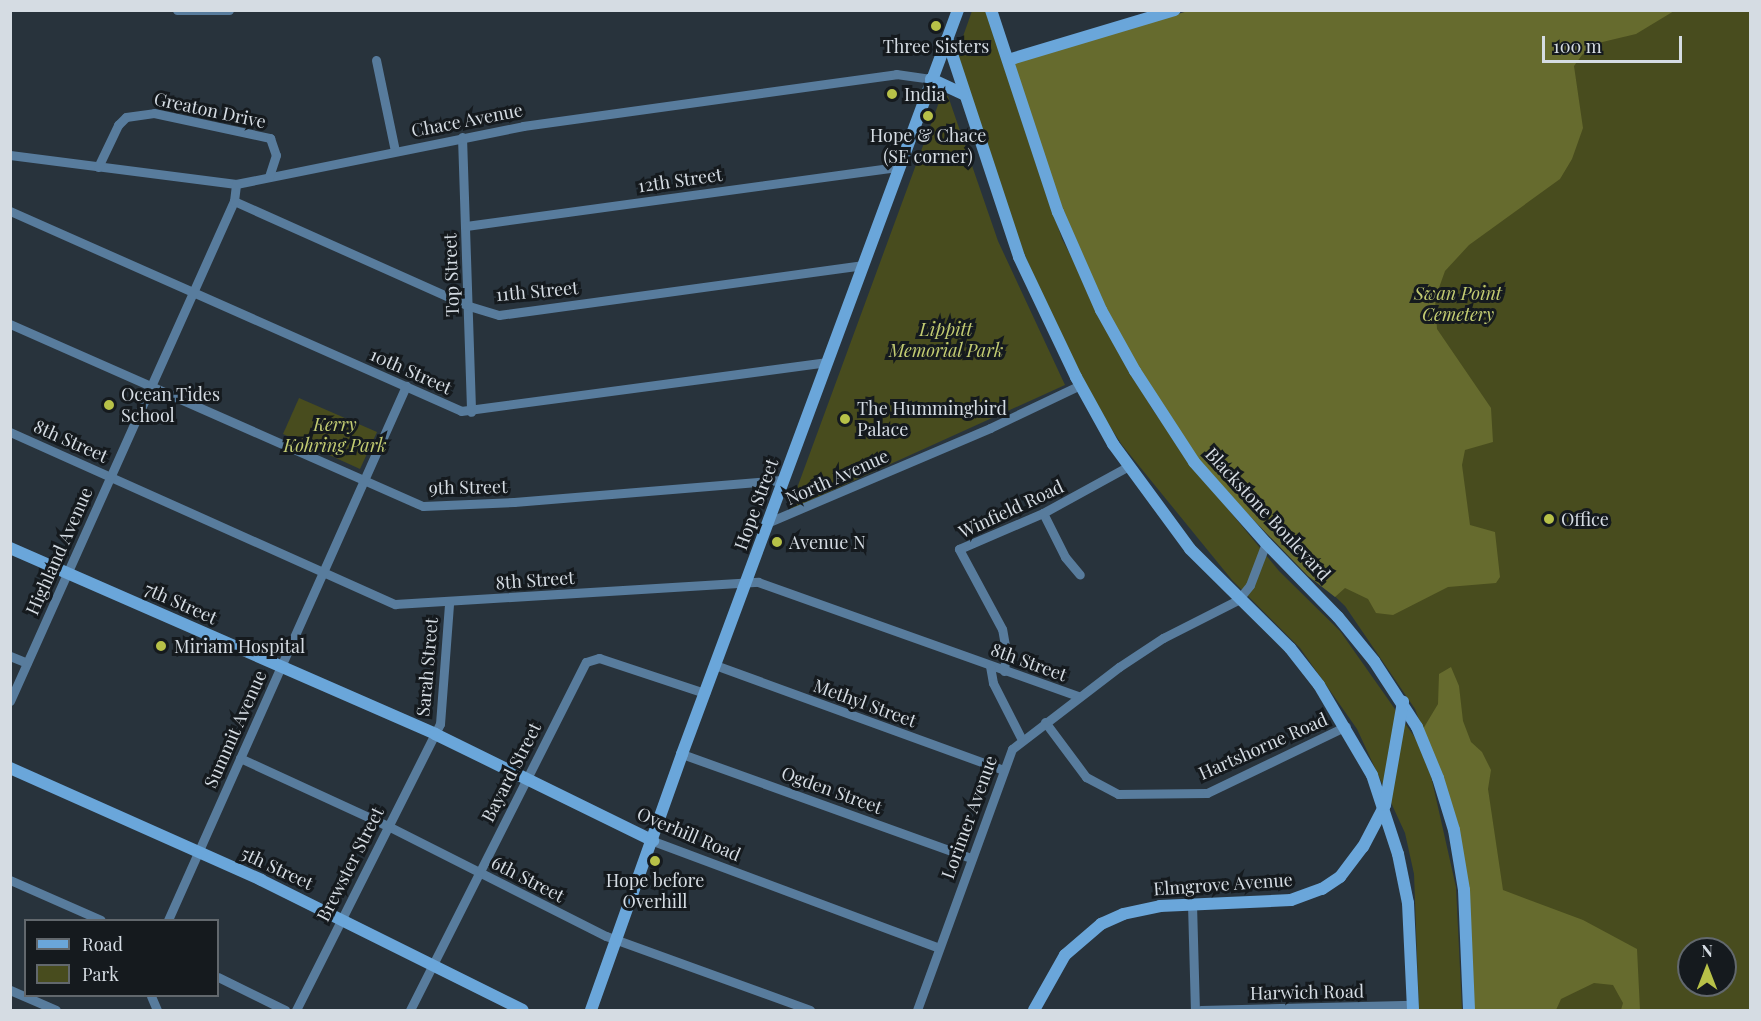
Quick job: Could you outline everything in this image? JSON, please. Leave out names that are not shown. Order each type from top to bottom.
[{"type":"main road","name":"Hope Street","points":[[591,1011],[682,754],[958,10]]},
{"type":"main road","name":"Blackstone Boulevard","points":[[991,10],[1058,212],[1116,339],[1194,462],[1266,543],[1338,616],[1403,702],[1438,778],[1454,830],[1464,890],[1469,1011]]},
{"type":"main road","points":[[1008,60],[1175,10]]},
{"type":"main road","points":[[947,39],[963,94],[1019,257],[1080,385],[1127,467],[1190,549],[1238,600],[1290,648],[1346,726],[1372,775],[1384,808],[1408,903],[1413,1008]]},
{"type":"main road","points":[[931,79],[963,94]]},
{"type":"main road","name":"7th Street","points":[[10,548],[68,570],[435,734]]},
{"type":"main road","name":"Elmgrove Avenue","points":[[1035,1010],[1065,955],[1101,924],[1144,909],[1192,903],[1291,900],[1322,889],[1340,877],[1363,848],[1384,808],[1403,702]]},
{"type":"main road","name":"Overhill Road","points":[[435,734],[653,841]]},
{"type":"main road","name":"5th Street","points":[[10,768],[341,918],[523,1011]]},
{"type":"street","points":[[177,10],[229,10]]},
{"type":"street","points":[[376,60],[395,151]]},
{"type":"street","name":"Chace Avenue","points":[[10,155],[236,184],[462,137],[896,74],[931,79]]},
{"type":"street","name":"Greaton Drive","points":[[98,167],[117,125],[126,117],[154,113],[270,138],[276,155],[269,177]]},
{"type":"street","name":"Top Street","points":[[462,137],[471,412]]},
{"type":"street","name":"12th Street","points":[[466,226],[899,167]]},
{"type":"street","name":"Highland Avenue","points":[[10,701],[234,201],[236,184]]},
{"type":"street","name":"11th Street","points":[[234,201],[469,306],[508,314],[864,265]]},
{"type":"street","name":"10th Street","points":[[10,211],[406,386],[471,412],[826,362]]},
{"type":"street","name":"9th Street","points":[[10,324],[423,506],[514,502],[784,480]]},
{"type":"street","name":"North Avenue","points":[[769,522],[968,438],[1080,385]]},
{"type":"street","name":"Summit Avenue","points":[[169,919],[406,386]]},
{"type":"street","name":"8th Street","points":[[10,432],[324,573],[401,605],[746,583],[768,585],[1079,696]]},
{"type":"street","name":"Winfield Road","points":[[1004,671],[1006,651],[1002,629],[958,549],[1043,513],[1127,467]]},
{"type":"street","points":[[1043,513],[1065,557],[1080,575]]},
{"type":"street","points":[[1238,600],[1250,585],[1266,543]]},
{"type":"street","name":"Lorimer Avenue","points":[[917,1011],[1003,770],[1021,738],[1163,639],[1238,600]]},
{"type":"street","name":"Sarah Street","points":[[435,734],[440,724],[448,603]]},
{"type":"street","points":[[10,656],[27,663]]},
{"type":"street","name":"Bayard Street","points":[[410,1011],[525,779],[582,668],[590,659],[660,676],[705,693]]},
{"type":"street","name":"Methyl Street","points":[[715,665],[1003,770]]},
{"type":"street","points":[[990,666],[993,683],[1021,738]]},
{"type":"street","name":"Hartshorne Road","points":[[1045,722],[1086,777],[1118,794],[1207,792],[1346,726]]},
{"type":"street","name":"Brewster Street","points":[[296,1011],[435,734]]},
{"type":"street","name":"Ogden Street","points":[[682,754],[971,858]]},
{"type":"street","name":"6th Street","points":[[240,758],[388,826],[616,940],[810,1011]]},
{"type":"street","name":"Overhill Road","points":[[653,841],[939,948]]},
{"type":"street","points":[[10,880],[97,919]]},
{"type":"street","points":[[1192,903],[1195,1011]]},
{"type":"street","points":[[219,978],[285,1011]]},
{"type":"street","points":[[10,990],[24,996]]},
{"type":"street","points":[[25,997],[56,1011]]},
{"type":"street","name":"Harwich Road","points":[[1201,1011],[1413,1008]]},
{"type":"green space","points":[[972,11],[987,11],[1062,239],[1151,407],[1195,469],[1279,571],[1340,631],[1416,739],[1431,776],[1456,887],[1462,1010],[1419,1010],[1414,874],[1405,833],[1357,729],[1300,648],[1232,580],[1122,445],[1094,402],[1043,299],[1000,195],[956,56]]},
{"type":"green space","points":[[1188,11],[1674,11],[1636,34],[1594,44],[1582,55],[1574,66],[1583,128],[1572,159],[1560,179],[1469,245],[1445,271],[1435,299],[1437,329],[1491,408],[1493,442],[1465,450],[1462,465],[1470,525],[1495,532],[1500,577],[1496,583],[1448,587],[1393,615],[1376,613],[1368,599],[1345,588],[1335,597],[1308,576],[1179,443],[1071,244],[1009,63]]},
{"type":"green space","name":"Swan Point Cemetery","points":[[1210,11],[1750,11],[1750,1010],[1479,1010],[1459,824],[1415,709],[1345,606],[1256,521]]},
{"type":"green space","name":"Lippitt Memorial Park","points":[[942,94],[948,96],[998,241],[1065,385],[789,510]]},
{"type":"green space","name":"Kerry Kohring Park","points":[[299,398],[377,432],[360,469],[283,434]]},
{"type":"green space","points":[[1451,667],[1459,686],[1463,721],[1471,742],[1482,752],[1491,770],[1488,789],[1503,890],[1583,920],[1637,949],[1640,1010],[1621,1010],[1623,1003],[1613,985],[1594,983],[1561,999],[1556,1010],[1473,1010],[1460,863],[1420,734],[1438,704],[1439,674]]},
{"type":"place","name":"Three Sisters","points":[[936,26]]},
{"type":"place","name":"India","points":[[892,94]]},
{"type":"place","name":"Hope & Chace (SE corner)","points":[[928,116]]},
{"type":"place","name":"Ocean Tides School","points":[[109,405]]},
{"type":"place","name":"The Hummingbird Palace","points":[[845,419]]},
{"type":"place","name":"Office","points":[[1549,519]]},
{"type":"place","name":"Avenue N","points":[[777,542]]},
{"type":"place","name":"Miriam Hospital","points":[[161,646]]},
{"type":"place","name":"Hope before Overhill","points":[[655,861]]}]
